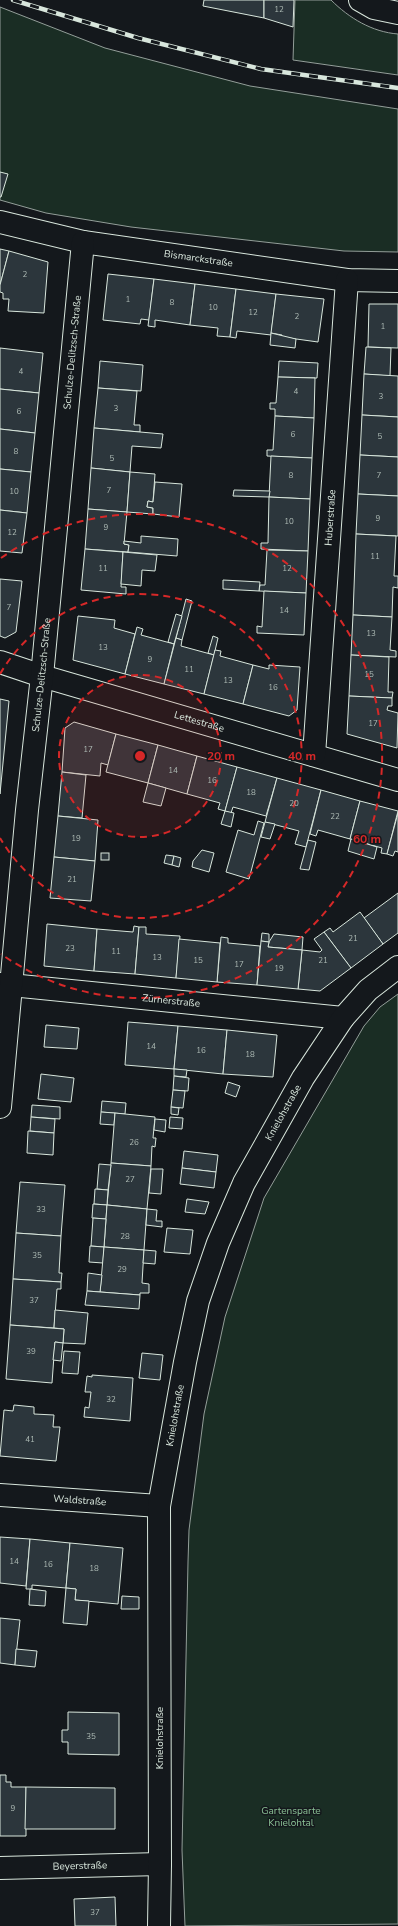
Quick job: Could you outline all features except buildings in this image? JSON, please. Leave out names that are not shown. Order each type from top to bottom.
[{"type":"street","points":[[360,0],[374,8],[398,13]]},
{"type":"street","name":"Bismarckstraße","points":[[0,222],[83,242],[347,280],[398,281]]},
{"type":"street","name":"Schulze-Delitzsch-Straße","points":[[0,1107],[6,985],[42,676],[83,242]]},
{"type":"street","name":"Huberstraße","points":[[314,755],[347,280]]},
{"type":"street","name":"Lettestraße","points":[[0,662],[42,676],[398,780]]},
{"type":"street","name":"Knielohstraße","points":[[159,1926],[159,1506],[196,1309],[218,1243],[244,1183],[303,1078],[343,1018],[368,990],[398,967]]},
{"type":"street","name":"Zürnerstraße","points":[[6,985],[343,1018]]},
{"type":"street","name":"Waldstraße","points":[[0,1495],[159,1506]]},
{"type":"street","name":"Beyerstraße","points":[[0,1868],[160,1864]]},
{"type":"green space","points":[[295,0],[331,0],[345,13],[362,23],[388,33],[398,34],[398,75],[293,60]]},
{"type":"green space","points":[[0,7],[105,48],[250,86],[398,109],[398,252],[344,251],[131,227],[46,213],[0,200]]},
{"type":"green space","name":"Gartensparte Knielohtal","points":[[398,994],[398,1924],[185,1926],[182,1850],[189,1530],[204,1414],[225,1317],[264,1198],[364,1026],[380,1007]]},
{"type":"railway","points":[[13,0],[138,38],[261,69],[398,88]]}]
